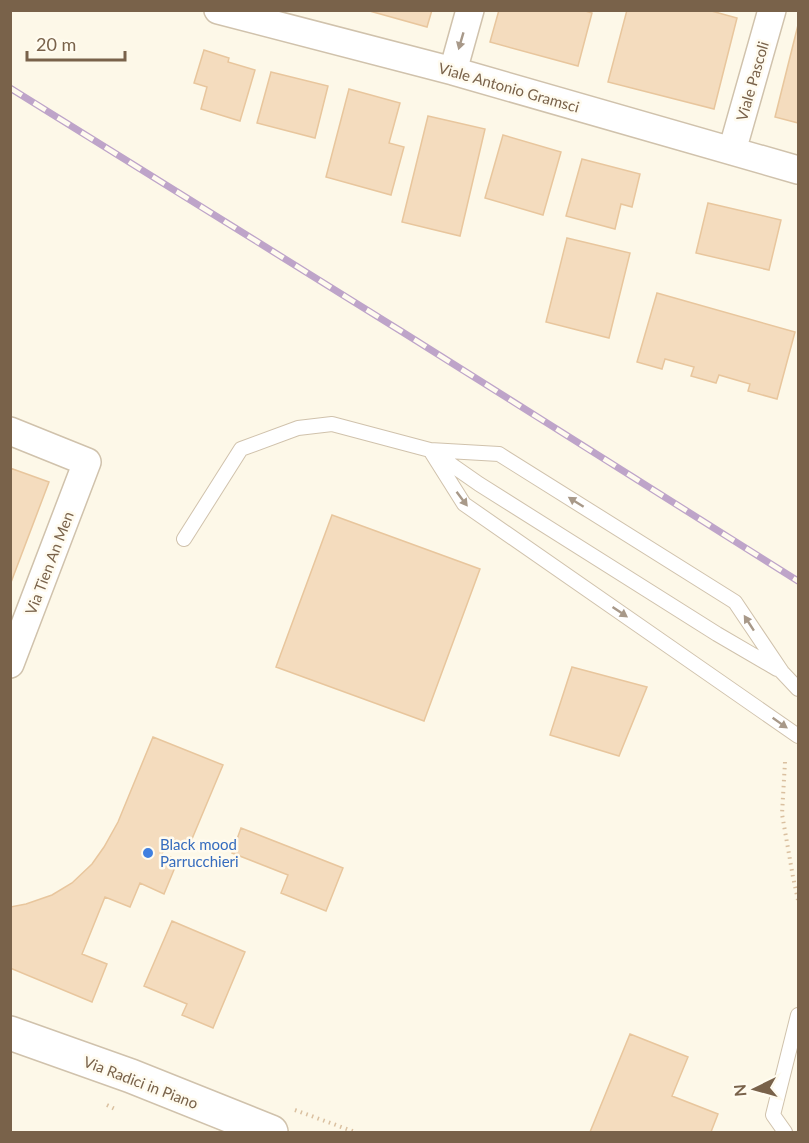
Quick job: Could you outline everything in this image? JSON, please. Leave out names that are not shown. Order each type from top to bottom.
[{"type":"street","name":"Viale Antonio Gramsci","points":[[218,10],[453,71],[798,170]]},
{"type":"street","points":[[453,71],[470,10]]},
{"type":"street","name":"Viale Pascoli","points":[[732,151],[772,10]]},
{"type":"street","name":"Via Tien An Men","points":[[10,431],[87,462],[10,664]]},
{"type":"street","name":"Via Radici in Piano","points":[[10,1033],[131,1076],[271,1132]]},
{"type":"lane","points":[[184,538],[241,449],[298,429],[332,424],[430,450],[500,454],[735,602],[782,672],[798,689]]},
{"type":"lane","points":[[430,450],[489,490],[717,634],[782,672]]},
{"type":"lane","points":[[430,450],[464,504],[798,736]]},
{"type":"lane","points":[[785,1132],[773,1115],[798,1015]]},
{"type":"path","points":[[785,762],[782,814],[792,878],[798,900]]},
{"type":"building","points":[[366,10],[432,10],[427,27]]},
{"type":"building","points":[[499,10],[582,10],[592,13],[578,66],[490,42]]},
{"type":"building","points":[[627,10],[708,10],[737,18],[714,109],[608,82]]},
{"type":"building","points":[[798,25],[798,123],[775,117]]},
{"type":"building","points":[[204,50],[229,58],[228,62],[255,70],[240,121],[201,109],[207,87],[194,83]]},
{"type":"building","points":[[271,72],[328,86],[315,138],[257,123]]},
{"type":"building","points":[[349,89],[400,103],[389,143],[404,147],[391,195],[326,177]]},
{"type":"building","points":[[428,116],[485,129],[460,236],[402,222]]},
{"type":"building","points":[[503,135],[561,152],[543,215],[485,198]]},
{"type":"building","points":[[582,159],[640,174],[632,207],[621,204],[615,229],[566,216]]},
{"type":"building","points":[[708,203],[781,220],[769,270],[696,253]]},
{"type":"building","points":[[567,238],[630,253],[609,338],[546,322]]},
{"type":"building","points":[[657,293],[795,332],[777,399],[748,391],[750,384],[719,375],[716,383],[691,376],[694,367],[665,359],[662,369],[637,362]]},
{"type":"building","points":[[10,468],[49,482],[10,585]]},
{"type":"building","points":[[332,515],[480,569],[424,721],[276,667]]},
{"type":"building","points":[[572,667],[647,687],[619,756],[550,735]]},
{"type":"building","points":[[153,737],[223,765],[189,846],[169,838],[162,854],[178,860],[164,894],[140,883],[130,907],[105,897],[82,954],[107,964],[92,1002],[10,968],[10,907],[52,895],[72,883],[92,864],[118,822]]},
{"type":"building","points":[[241,828],[343,868],[326,911],[281,893],[288,875],[232,853]]},
{"type":"building","points":[[172,921],[245,952],[213,1028],[182,1015],[187,1004],[144,986]]},
{"type":"building","points":[[630,1034],[688,1057],[672,1096],[718,1114],[711,1132],[590,1132]]},
{"type":"railway","points":[[10,88],[798,581]]},
{"type":"place","name":"Black mood Parrucchieri","points":[[148,853]]}]
